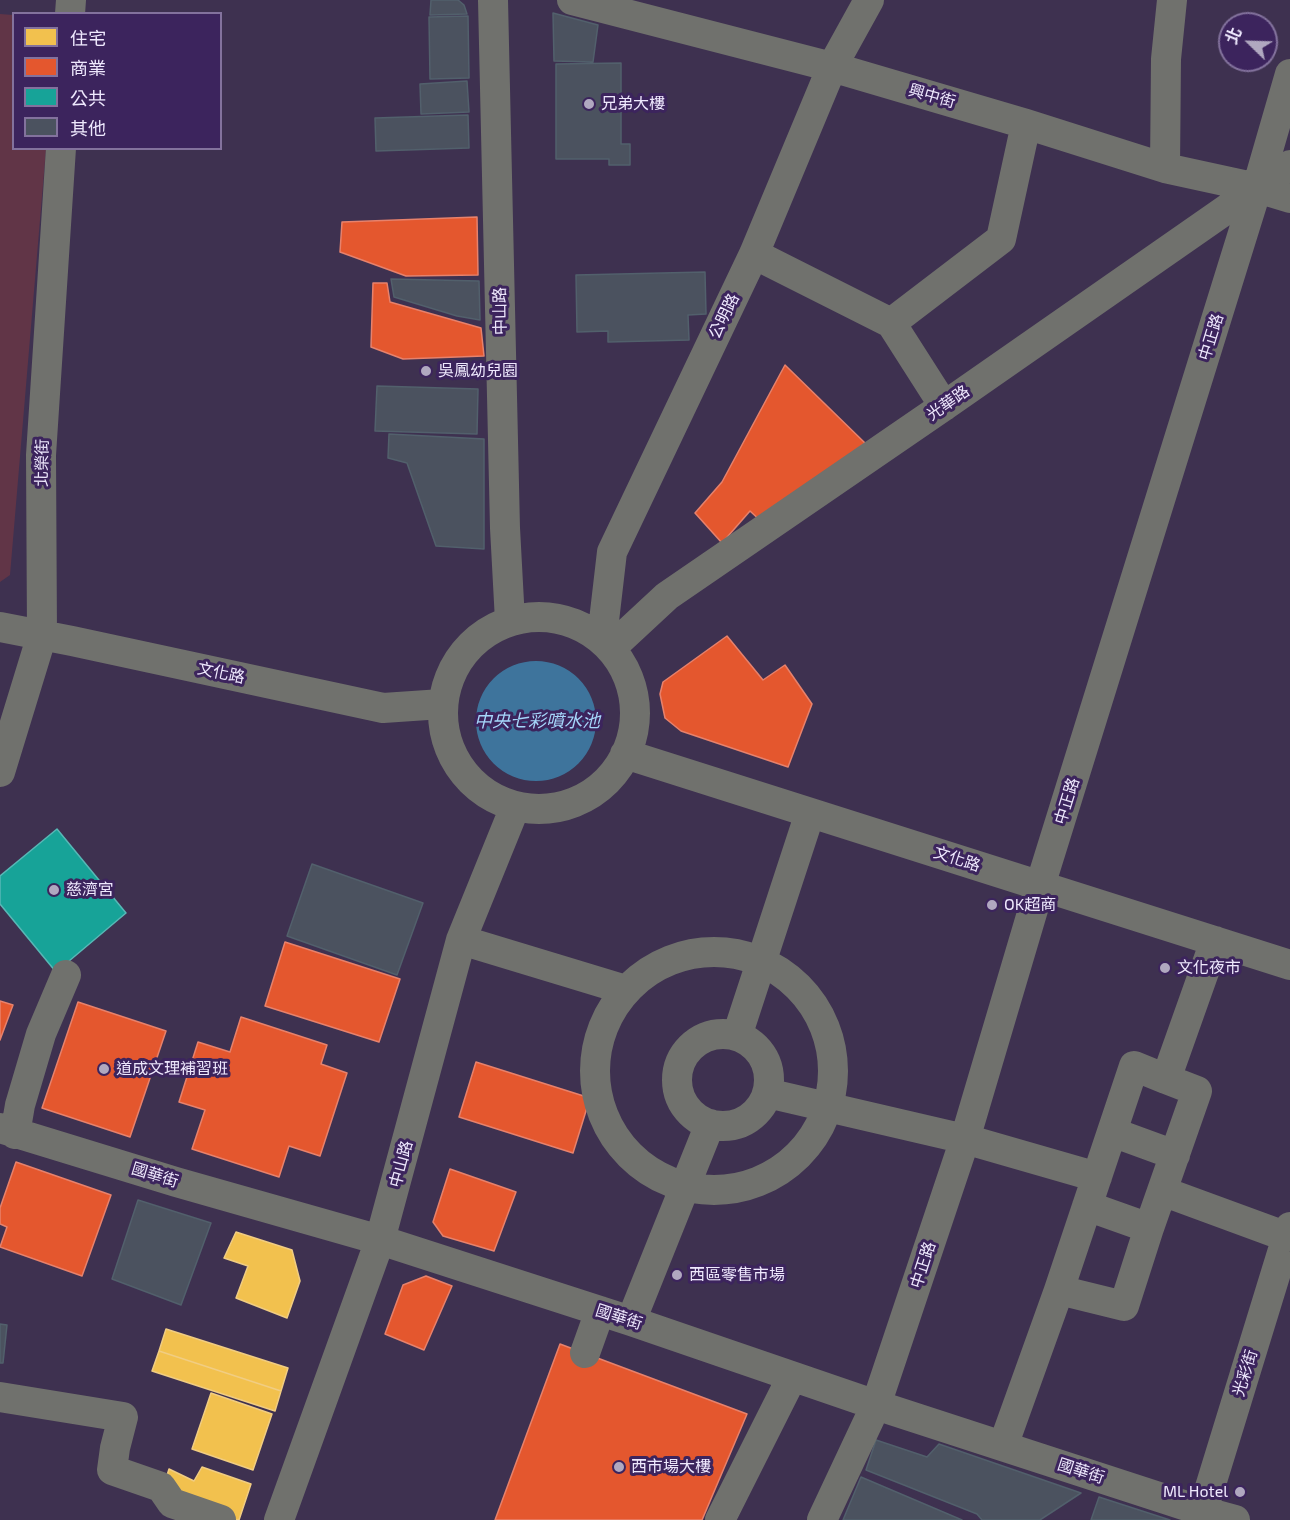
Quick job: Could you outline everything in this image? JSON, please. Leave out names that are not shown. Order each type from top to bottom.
[{"type":"street","name":"中山路","points":[[493,0],[505,528],[510,621]]},
{"type":"street","name":"興中街","points":[[572,0],[832,67],[1165,168],[1257,188],[1290,198]]},
{"type":"street","name":"公明路","points":[[606,643],[612,552],[754,254],[832,67],[869,0]]},
{"type":"street","points":[[1165,168],[1166,59],[1172,0]]},
{"type":"street","name":"中正路","points":[[822,1520],[876,1405],[965,1139],[1040,886],[1257,188],[1290,74]]},
{"type":"street","points":[[891,323],[1001,239],[1026,124]]},
{"type":"street","name":"北榮街","points":[[0,772],[42,635],[41,455],[61,150]]},
{"type":"street","name":"光華路","points":[[606,643],[666,596],[1290,165]]},
{"type":"street","points":[[754,254],[891,323],[944,406]]},
{"type":"street","points":[[545,616],[576,625],[606,643],[625,670],[633,695],[634,721],[625,754],[616,770],[597,789],[574,802],[547,809],[515,807],[495,799],[473,783],[456,762],[446,737],[442,705],[448,679],[464,652],[487,632],[510,621],[545,616]]},
{"type":"street","name":"文化路","points":[[0,627],[384,708],[442,705]]},
{"type":"street","name":"文化路","points":[[625,754],[1290,965]]},
{"type":"street","name":"中山路","points":[[279,1520],[380,1240],[461,940],[515,807]]},
{"type":"street","points":[[737,1036],[810,813]]},
{"type":"street","points":[[461,940],[626,990]]},
{"type":"street","points":[[1166,1079],[1215,941]]},
{"type":"street","points":[[725,950],[761,960],[795,981],[820,1012],[833,1050],[833,1089],[827,1107],[820,1127],[795,1159],[762,1181],[723,1190],[683,1187],[652,1173],[624,1150],[606,1121],[596,1088],[596,1053],[606,1019],[626,990],[654,966],[689,953],[725,950]]},
{"type":"street","points":[[7,1131],[20,1105],[41,1034],[66,975]]},
{"type":"street","points":[[723,1033],[737,1036],[750,1042],[760,1052],[769,1078],[767,1093],[761,1106],[751,1116],[738,1123],[724,1126],[710,1124],[696,1118],[686,1108],[679,1095],[676,1081],[678,1066],[685,1053],[695,1042],[723,1033]]},
{"type":"street","points":[[1003,1446],[1059,1290],[1134,1066],[1197,1091],[1124,1306],[1059,1290]]},
{"type":"street","points":[[767,1093],[965,1139],[1097,1177]]},
{"type":"street","points":[[630,1321],[710,1124]]},
{"type":"street","name":"國華街","points":[[7,1131],[380,1240],[630,1321],[1201,1515],[1235,1520]]},
{"type":"street","points":[[1112,1132],[1175,1155]]},
{"type":"street","points":[[1162,1191],[1288,1232]]},
{"type":"street","points":[[1087,1206],[1149,1228]]},
{"type":"street","name":"光彩街","points":[[1201,1515],[1288,1232]]},
{"type":"street","points":[[585,1353],[600,1311]]},
{"type":"street","points":[[720,1520],[792,1377]]},
{"type":"street","points":[[0,1397],[123,1417],[112,1470],[161,1487],[172,1503],[221,1520]]},
{"type":"shaded area","points":[[0,14],[12,15],[12,150],[46,150],[10,575],[0,582]]},
{"type":"water","name":"中央七彩噴水池","points":[[536,661],[559,666],[578,679],[591,698],[596,721],[591,744],[578,763],[559,776],[536,781],[513,776],[494,763],[481,744],[476,721],[481,698],[494,679],[513,666]]},
{"type":"building: 住宅","points":[[236,1232],[292,1250],[300,1281],[287,1318],[236,1298],[248,1266],[224,1258]]},
{"type":"building: 住宅","points":[[166,1329],[288,1368],[281,1391],[159,1351]]},
{"type":"building: 住宅","points":[[159,1351],[281,1391],[275,1411],[152,1371]]},
{"type":"building: 住宅","points":[[211,1393],[272,1414],[253,1470],[192,1449]]},
{"type":"building: 住宅","points":[[202,1467],[251,1484],[239,1520],[230,1520],[164,1485],[169,1469],[194,1481]]},
{"type":"building: 商業","points":[[477,217],[478,275],[406,276],[340,252],[342,222]]},
{"type":"building: 商業","points":[[373,283],[387,283],[390,302],[481,328],[484,356],[403,359],[371,347]]},
{"type":"building: 商業","points":[[785,365],[865,443],[764,524],[750,511],[722,543],[695,513],[722,482]]},
{"type":"building: 商業","points":[[727,636],[763,680],[785,665],[812,704],[788,767],[681,731],[665,718],[660,694],[663,682]]},
{"type":"building: 商業","points":[[285,942],[400,979],[379,1042],[265,1006]]},
{"type":"building: 商業","points":[[0,1001],[13,1005],[0,1040]]},
{"type":"building: 商業","name":"道成文理補習班","points":[[78,1002],[166,1031],[130,1137],[42,1108]]},
{"type":"building: 商業","points":[[241,1017],[327,1045],[321,1064],[347,1073],[320,1156],[289,1146],[279,1177],[192,1149],[205,1110],[179,1102],[198,1042],[230,1052]]},
{"type":"building: 商業","points":[[476,1062],[590,1098],[573,1153],[459,1117]]},
{"type":"building: 商業","points":[[16,1162],[111,1195],[82,1276],[0,1247],[7,1227],[0,1224],[0,1208]]},
{"type":"building: 商業","points":[[450,1169],[516,1192],[494,1251],[443,1236],[433,1222]]},
{"type":"building: 商業","points":[[426,1276],[452,1286],[424,1350],[385,1334],[403,1285]]},
{"type":"building: 商業","name":"西市場大樓","points":[[560,1344],[747,1414],[702,1520],[495,1520]]},
{"type":"building: 公共","name":"慈濟宮","points":[[57,829],[126,913],[56,972],[0,904],[0,876]]},
{"type":"building: 其他","points":[[431,0],[458,0],[464,5],[467,14],[430,15]]},
{"type":"building: 其他","points":[[553,13],[598,25],[593,62],[554,61]]},
{"type":"building: 其他","points":[[468,16],[469,78],[430,79],[429,17]]},
{"type":"building: 其他","name":"兄弟大樓","points":[[621,63],[621,144],[630,144],[630,165],[609,165],[609,159],[556,159],[556,64]]},
{"type":"building: 其他","points":[[467,81],[469,112],[421,114],[420,84]]},
{"type":"building: 其他","points":[[468,115],[469,148],[376,151],[375,118]]},
{"type":"building: 其他","points":[[705,272],[706,314],[688,315],[689,340],[608,342],[608,331],[577,332],[576,275]]},
{"type":"building: 其他","points":[[391,279],[479,281],[480,320],[457,316],[394,297]]},
{"type":"building: 其他","points":[[377,386],[478,389],[477,434],[375,431]]},
{"type":"building: 其他","points":[[389,434],[484,439],[484,549],[436,546],[407,463],[388,458]]},
{"type":"building: 其他","points":[[312,864],[423,903],[397,975],[287,936]]},
{"type":"building: 其他","points":[[138,1200],[211,1223],[181,1305],[112,1279]]},
{"type":"building: 其他","points":[[0,1324],[7,1325],[3,1363],[0,1363]]},
{"type":"building: 其他","points":[[876,1440],[927,1457],[939,1444],[1081,1493],[1040,1520],[982,1520],[977,1514],[866,1470]]},
{"type":"building: 其他","points":[[861,1477],[962,1520],[843,1520]]},
{"type":"building: 其他","points":[[1099,1497],[1170,1520],[1091,1520]]},
{"type":"place","name":"兄弟大樓","points":[[589,104]]},
{"type":"place","name":"吳鳳幼兒園","points":[[426,371]]},
{"type":"place","name":"慈濟宮","points":[[54,890]]},
{"type":"place","name":"OK超商","points":[[992,905]]},
{"type":"place","name":"文化夜市","points":[[1165,968]]},
{"type":"place","name":"道成文理補習班","points":[[104,1069]]},
{"type":"place","name":"西區零售市場","points":[[677,1275]]},
{"type":"place","name":"西市場大樓","points":[[619,1467]]},
{"type":"place","name":"ML Hotel","points":[[1240,1492]]}]
